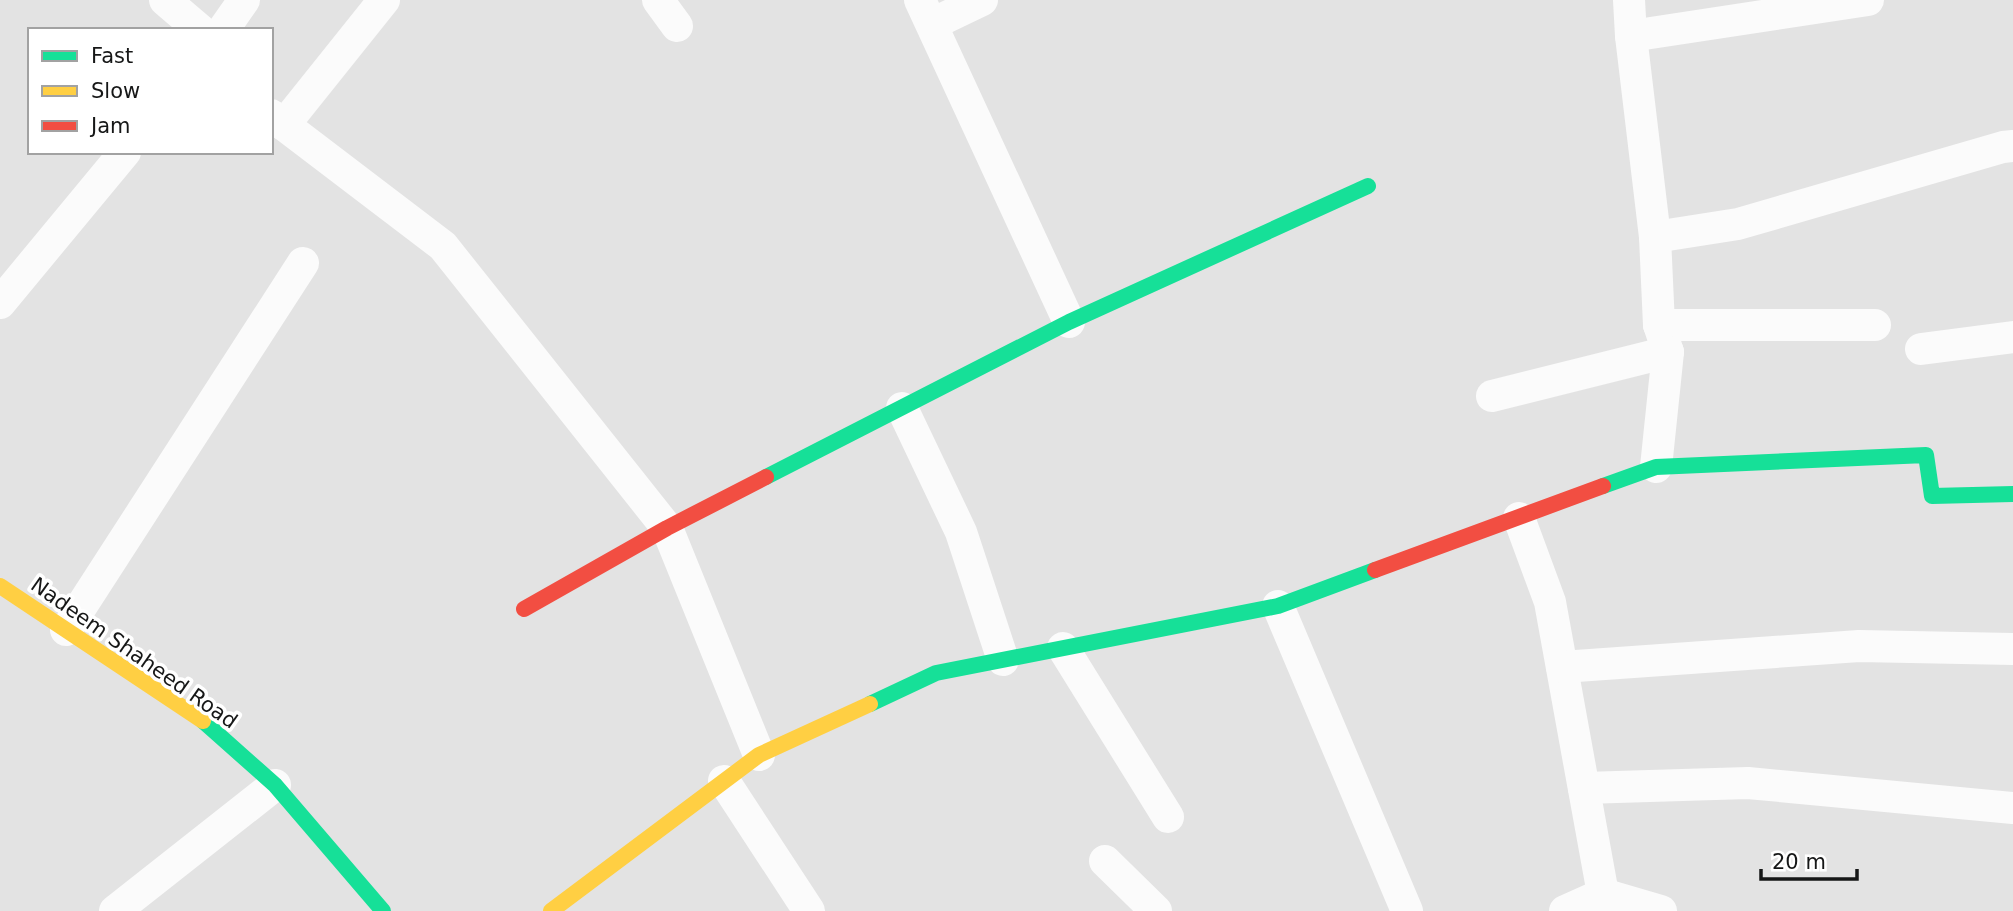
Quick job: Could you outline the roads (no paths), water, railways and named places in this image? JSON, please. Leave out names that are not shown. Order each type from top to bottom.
[{"type":"street","points":[[165,0],[198,28]]},
{"type":"street","points":[[224,28],[244,0]]},
{"type":"street","points":[[384,0],[278,120],[443,246],[667,528],[759,755]]},
{"type":"street","points":[[657,0],[677,26]]},
{"type":"street","points":[[982,0],[926,12],[1069,322]]},
{"type":"street","points":[[1629,0],[1656,237],[1663,339],[1656,467]]},
{"type":"street","points":[[1631,36],[1868,0]]},
{"type":"street","points":[[1656,237],[1738,224],[2013,146]]},
{"type":"street","points":[[0,303],[123,154]]},
{"type":"street","points":[[524,609],[667,528],[1069,322],[1368,186]]},
{"type":"street","points":[[66,630],[303,263]]},
{"type":"street","points":[[1492,396],[1663,339],[1875,325]]},
{"type":"street","points":[[1921,349],[2013,337]]},
{"type":"street","points":[[902,408],[961,533],[1003,660]]},
{"type":"street","points":[[551,911],[759,755],[936,673],[1278,607],[1656,467],[1926,454],[1932,496],[2013,494]]},
{"type":"street","points":[[1519,518],[1550,602],[1603,894]]},
{"type":"street","name":"Nadeem Shaheed Road","points":[[0,586],[213,729],[275,785],[383,911]]},
{"type":"street","points":[[1278,607],[1407,911]]},
{"type":"street","points":[[1562,667],[1859,646],[2013,649]]},
{"type":"street","points":[[1063,648],[1168,817]]},
{"type":"street","points":[[724,781],[809,911]]},
{"type":"street","points":[[1584,788],[1748,783],[2013,808]]},
{"type":"street","points":[[115,911],[275,785]]},
{"type":"street","points":[[1105,861],[1156,911]]},
{"type":"street","points":[[1565,911],[1603,894],[1661,911]]}]
